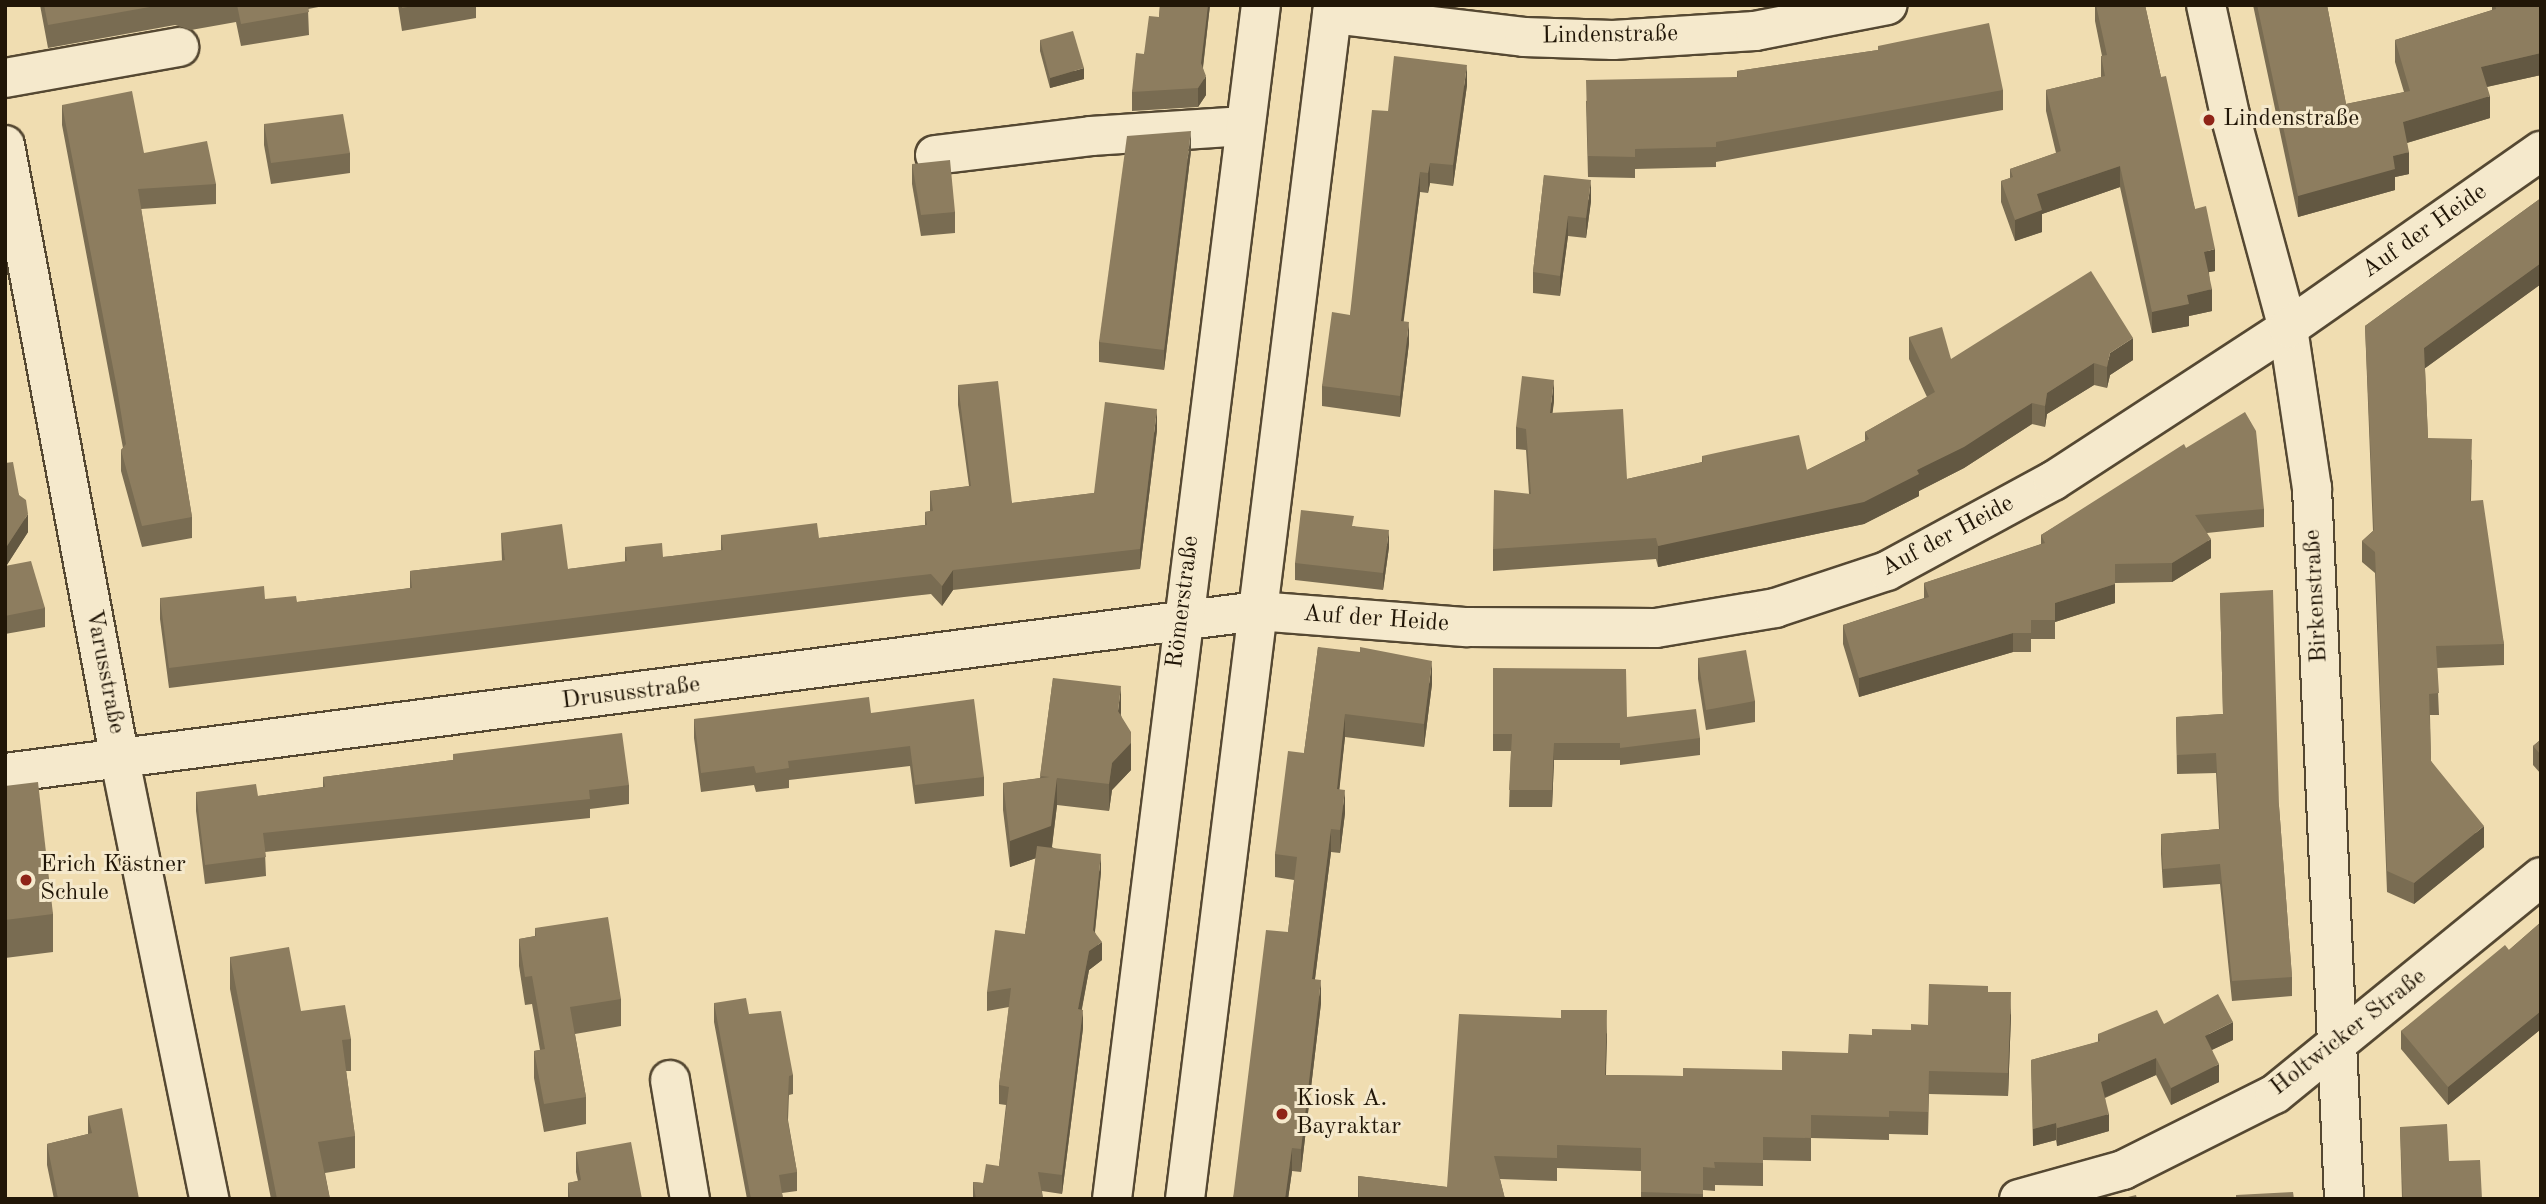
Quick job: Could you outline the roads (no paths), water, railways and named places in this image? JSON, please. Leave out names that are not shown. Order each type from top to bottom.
[{"type":"street","name":"Römerstraße","points":[[1112,1199],[1181,623],[1261,5]]},
{"type":"street","name":"Lindenstraße","points":[[1333,10],[1524,37],[1613,40],[1755,31],[1887,5]]},
{"type":"street","name":"Birkenstraße","points":[[2206,5],[2230,115],[2288,328],[2312,488],[2344,1199]]},
{"type":"street","points":[[1185,1199],[1256,611],[1333,10]]},
{"type":"street","points":[[5,78],[179,47]]},
{"type":"street","points":[[935,155],[1091,135],[1245,126]]},
{"type":"street","name":"Varusstraße","points":[[5,145],[120,760],[209,1199]]},
{"type":"street","name":"Auf der Heide","points":[[1256,611],[1467,627],[1656,628],[1775,608],[1887,571],[2053,481],[2288,328],[2541,151]]},
{"type":"street","name":"Drususstraße","points":[[5,773],[1181,623],[1256,611]]},
{"type":"street","name":"Holtwicker Straße","points":[[2019,1199],[2123,1170],[2276,1094],[2541,877]]},
{"type":"street","points":[[670,1080],[690,1199]]},
{"type":"place","name":"Lindenstraße","points":[[2209,120]]},
{"type":"place","name":"Erich Kästner Schule","points":[[26,880]]},
{"type":"place","name":"Kiosk A. Bayraktar","points":[[1282,1114]]}]
